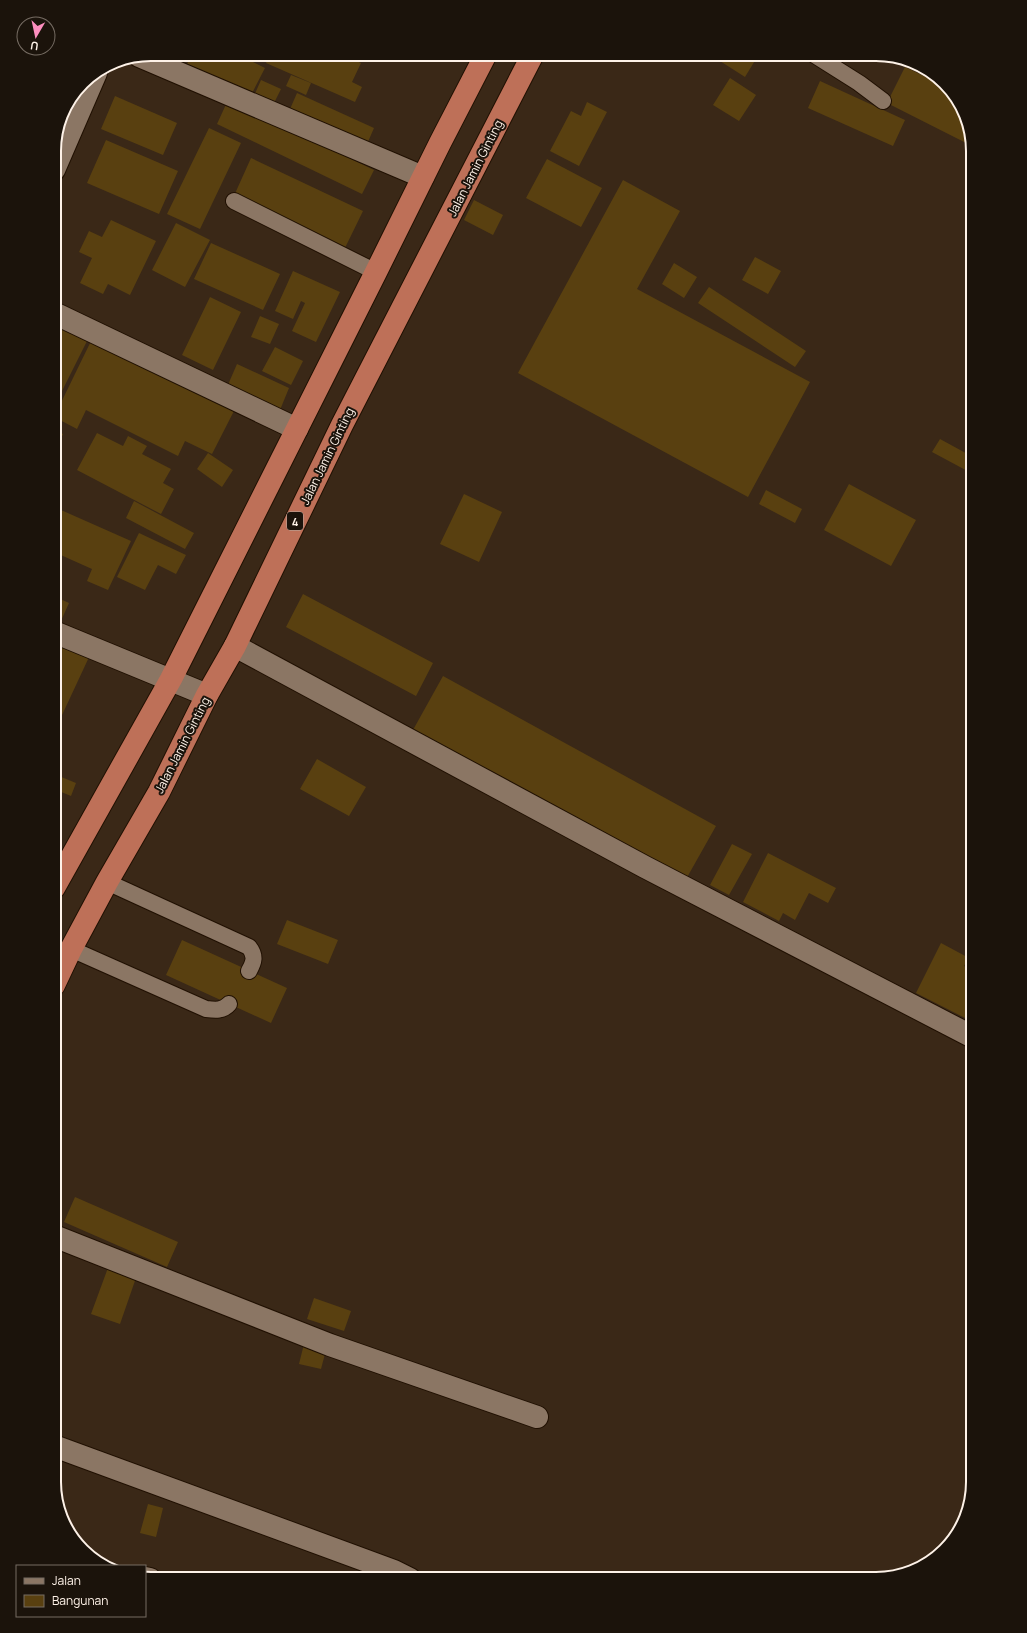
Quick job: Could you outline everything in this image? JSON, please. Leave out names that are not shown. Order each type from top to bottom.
[{"type":"highway","points":[[61,875],[171,679],[482,61]]},
{"type":"highway","name":"Jalan Jamin Ginting","points":[[61,970],[107,882],[159,792],[207,694],[235,646],[342,425],[529,61]]},
{"type":"street","points":[[151,61],[423,177]]},
{"type":"street","points":[[61,154],[91,84]]},
{"type":"street","points":[[61,315],[297,429]]},
{"type":"street","points":[[61,635],[207,694]]},
{"type":"street","points":[[235,646],[645,867],[966,1033]]},
{"type":"street","points":[[61,1239],[330,1346],[538,1417]]},
{"type":"street","points":[[61,1449],[396,1572]]},
{"type":"lane","points":[[824,61],[859,83],[883,101]]},
{"type":"lane","points":[[234,201],[376,272]]},
{"type":"lane","points":[[107,882],[249,947],[253,951],[254,960],[250,971]]},
{"type":"lane","points":[[71,949],[206,1009],[214,1010],[225,1008],[229,1004]]},
{"type":"building","points":[[175,61],[183,61],[182,64]]},
{"type":"building","points":[[188,61],[251,61],[265,68],[250,97],[186,66]]},
{"type":"building","points":[[267,61],[356,61],[361,63],[352,82],[362,87],[355,102],[266,63]]},
{"type":"building","points":[[720,61],[755,61],[745,77]]},
{"type":"building","points":[[905,67],[929,78],[944,92],[957,111],[965,143],[887,103]]},
{"type":"building","points":[[291,75],[311,83],[306,95],[286,86]]},
{"type":"building","points":[[730,78],[756,95],[739,121],[713,105]]},
{"type":"building","points":[[261,80],[281,89],[272,107],[253,98]]},
{"type":"building","points":[[820,81],[905,120],[893,146],[808,108]]},
{"type":"building","points":[[297,93],[374,128],[364,151],[287,116]]},
{"type":"building","points":[[115,96],[177,123],[163,155],[101,129]]},
{"type":"building","points":[[228,100],[374,170],[362,194],[217,124]]},
{"type":"building","points":[[587,102],[607,112],[579,166],[550,151],[571,111],[581,116]]},
{"type":"building","points":[[209,128],[241,143],[200,229],[167,214]]},
{"type":"building","points":[[106,140],[178,171],[159,214],[87,183]]},
{"type":"building","points":[[251,158],[363,211],[344,250],[233,198]]},
{"type":"building","points":[[547,159],[602,188],[581,227],[526,198]]},
{"type":"building","points":[[623,180],[680,211],[637,289],[810,382],[748,497],[518,373]]},
{"type":"building","points":[[474,200],[503,215],[493,235],[464,220]]},
{"type":"building","points":[[111,220],[156,241],[130,295],[108,284],[103,294],[80,283],[92,258],[79,252],[89,231],[102,237]]},
{"type":"building","points":[[176,223],[210,240],[185,287],[152,270]]},
{"type":"building","points":[[211,243],[280,274],[263,310],[194,279]]},
{"type":"building","points":[[755,257],[781,271],[768,294],[742,280]]},
{"type":"building","points":[[674,263],[697,277],[684,298],[662,284]]},
{"type":"building","points":[[293,271],[340,292],[316,342],[292,331],[305,303],[301,301],[293,319],[275,311]]},
{"type":"building","points":[[709,287],[806,351],[795,367],[698,303]]},
{"type":"building","points":[[210,297],[241,312],[213,370],[182,355]]},
{"type":"building","points":[[260,316],[279,324],[270,344],[251,337]]},
{"type":"building","points":[[61,326],[88,339],[61,393]]},
{"type":"building","points":[[92,339],[235,409],[212,454],[185,441],[178,456],[86,410],[77,429],[61,421],[61,403]]},
{"type":"building","points":[[275,347],[303,361],[291,385],[262,371]]},
{"type":"building","points":[[237,364],[289,388],[280,410],[227,387]]},
{"type":"building","points":[[97,433],[123,446],[128,436],[147,446],[142,454],[171,469],[163,483],[174,489],[161,514],[77,470]]},
{"type":"building","points":[[940,439],[966,453],[966,470],[932,452]]},
{"type":"building","points":[[208,453],[233,470],[222,487],[197,469]]},
{"type":"building","points":[[849,484],[916,520],[891,566],[824,530]]},
{"type":"building","points":[[766,490],[802,509],[795,523],[759,504]]},
{"type":"building","points":[[464,494],[502,512],[479,562],[440,544]]},
{"type":"building","points":[[134,501],[194,533],[185,549],[126,518]]},
{"type":"building","points":[[61,510],[131,541],[108,590],[87,581],[92,569],[61,555]]},
{"type":"building","points":[[139,533],[186,555],[176,574],[158,565],[145,590],[117,577]]},
{"type":"building","points":[[303,594],[433,663],[416,696],[286,627]]},
{"type":"building","points":[[61,599],[69,603],[61,621]]},
{"type":"building","points":[[61,642],[90,655],[61,717]]},
{"type":"building","points":[[443,676],[716,826],[685,881],[413,730]]},
{"type":"building","points":[[317,759],[366,787],[349,816],[300,789]]},
{"type":"building","points":[[61,777],[76,783],[71,796],[61,792]]},
{"type":"building","points":[[732,844],[752,854],[729,895],[710,885]]},
{"type":"building","points":[[768,853],[836,888],[828,903],[809,893],[795,920],[783,913],[779,921],[743,902]]},
{"type":"building","points":[[287,920],[338,940],[328,964],[277,944]]},
{"type":"building","points":[[182,940],[287,988],[271,1023],[166,975]]},
{"type":"building","points":[[941,943],[966,956],[966,963],[964,966],[966,967],[966,1018],[916,993]]},
{"type":"building","points":[[75,1197],[178,1242],[167,1267],[64,1222]]},
{"type":"building","points":[[109,1265],[137,1275],[120,1324],[91,1314]]},
{"type":"building","points":[[314,1298],[351,1311],[344,1331],[307,1319]]},
{"type":"building","points":[[304,1344],[326,1350],[321,1369],[299,1364]]},
{"type":"building","points":[[148,1504],[163,1508],[156,1537],[140,1533]]}]
